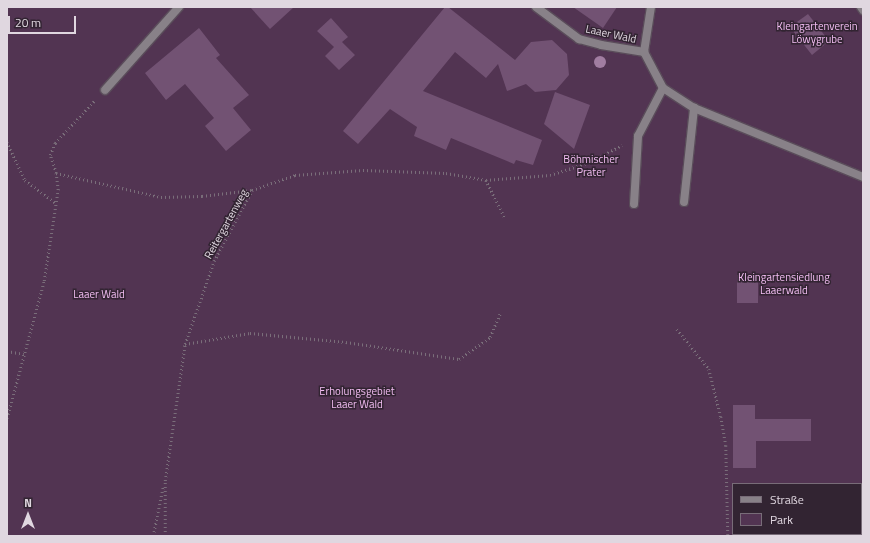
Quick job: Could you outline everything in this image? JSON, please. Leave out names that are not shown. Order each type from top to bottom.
[{"type":"street","points":[[105,90],[179,7]]},
{"type":"street","name":"Laaer Wald","points":[[536,7],[579,39],[601,45],[644,52]]},
{"type":"street","points":[[651,7],[644,52],[663,88],[694,108],[863,177]]},
{"type":"street","points":[[634,204],[638,136],[663,88]]},
{"type":"street","points":[[684,202],[694,108]]},
{"type":"path","points":[[7,418],[44,280],[57,203],[56,173],[50,155],[55,143],[105,90]]},
{"type":"path","name":"Reitergartenweg","points":[[165,536],[165,481],[185,344],[214,261],[252,190],[295,175],[363,170],[446,173],[486,180],[550,175],[590,162],[638,136]]},
{"type":"path","points":[[7,142],[25,180],[57,203]]},
{"type":"path","points":[[56,173],[162,197],[202,196],[252,190]]},
{"type":"path","points":[[486,180],[494,191],[505,218]]},
{"type":"path","points":[[185,344],[250,333],[346,342],[459,358],[490,337],[500,314]]},
{"type":"path","points":[[677,329],[708,369],[721,417],[726,446],[728,536]]},
{"type":"path","points":[[7,351],[24,354]]},
{"type":"path","points":[[153,536],[165,481]]},
{"type":"green space","name":"Erholungsgebiet Laaer Wald","points":[[7,7],[863,7],[863,536],[7,536]]},
{"type":"building","points":[[250,7],[294,7],[270,29]]},
{"type":"building","points":[[445,7],[448,7],[515,60],[531,42],[552,40],[567,54],[569,75],[556,90],[535,92],[526,84],[507,91],[498,64],[486,78],[455,52],[423,91],[542,140],[533,165],[516,160],[514,164],[451,138],[446,150],[414,136],[417,127],[390,109],[358,144],[343,131]]},
{"type":"building","points":[[573,7],[617,7],[603,28]]},
{"type":"building","points":[[808,14],[829,41],[812,55],[790,27]]},
{"type":"building","points":[[331,18],[348,37],[342,42],[355,55],[339,70],[325,56],[334,47],[317,31]]},
{"type":"building","points":[[199,28],[220,55],[216,58],[249,95],[233,108],[251,130],[226,151],[205,126],[214,118],[185,84],[166,100],[145,73]]},
{"type":"building","points":[[555,92],[590,105],[574,149],[544,124]]},
{"type":"building","points":[[737,275],[758,275],[758,303],[737,303]]},
{"type":"building","points":[[733,405],[755,405],[755,419],[811,419],[811,441],[756,441],[756,468],[733,468]]},
{"type":"park label","name":"Kleingartenverein Löwygrube","points":[[817,33]]},
{"type":"park label","name":"Böhmischer Prater","points":[[591,166]]},
{"type":"park label","name":"Kleingartensiedlung Laaerwald","points":[[784,284]]}]
